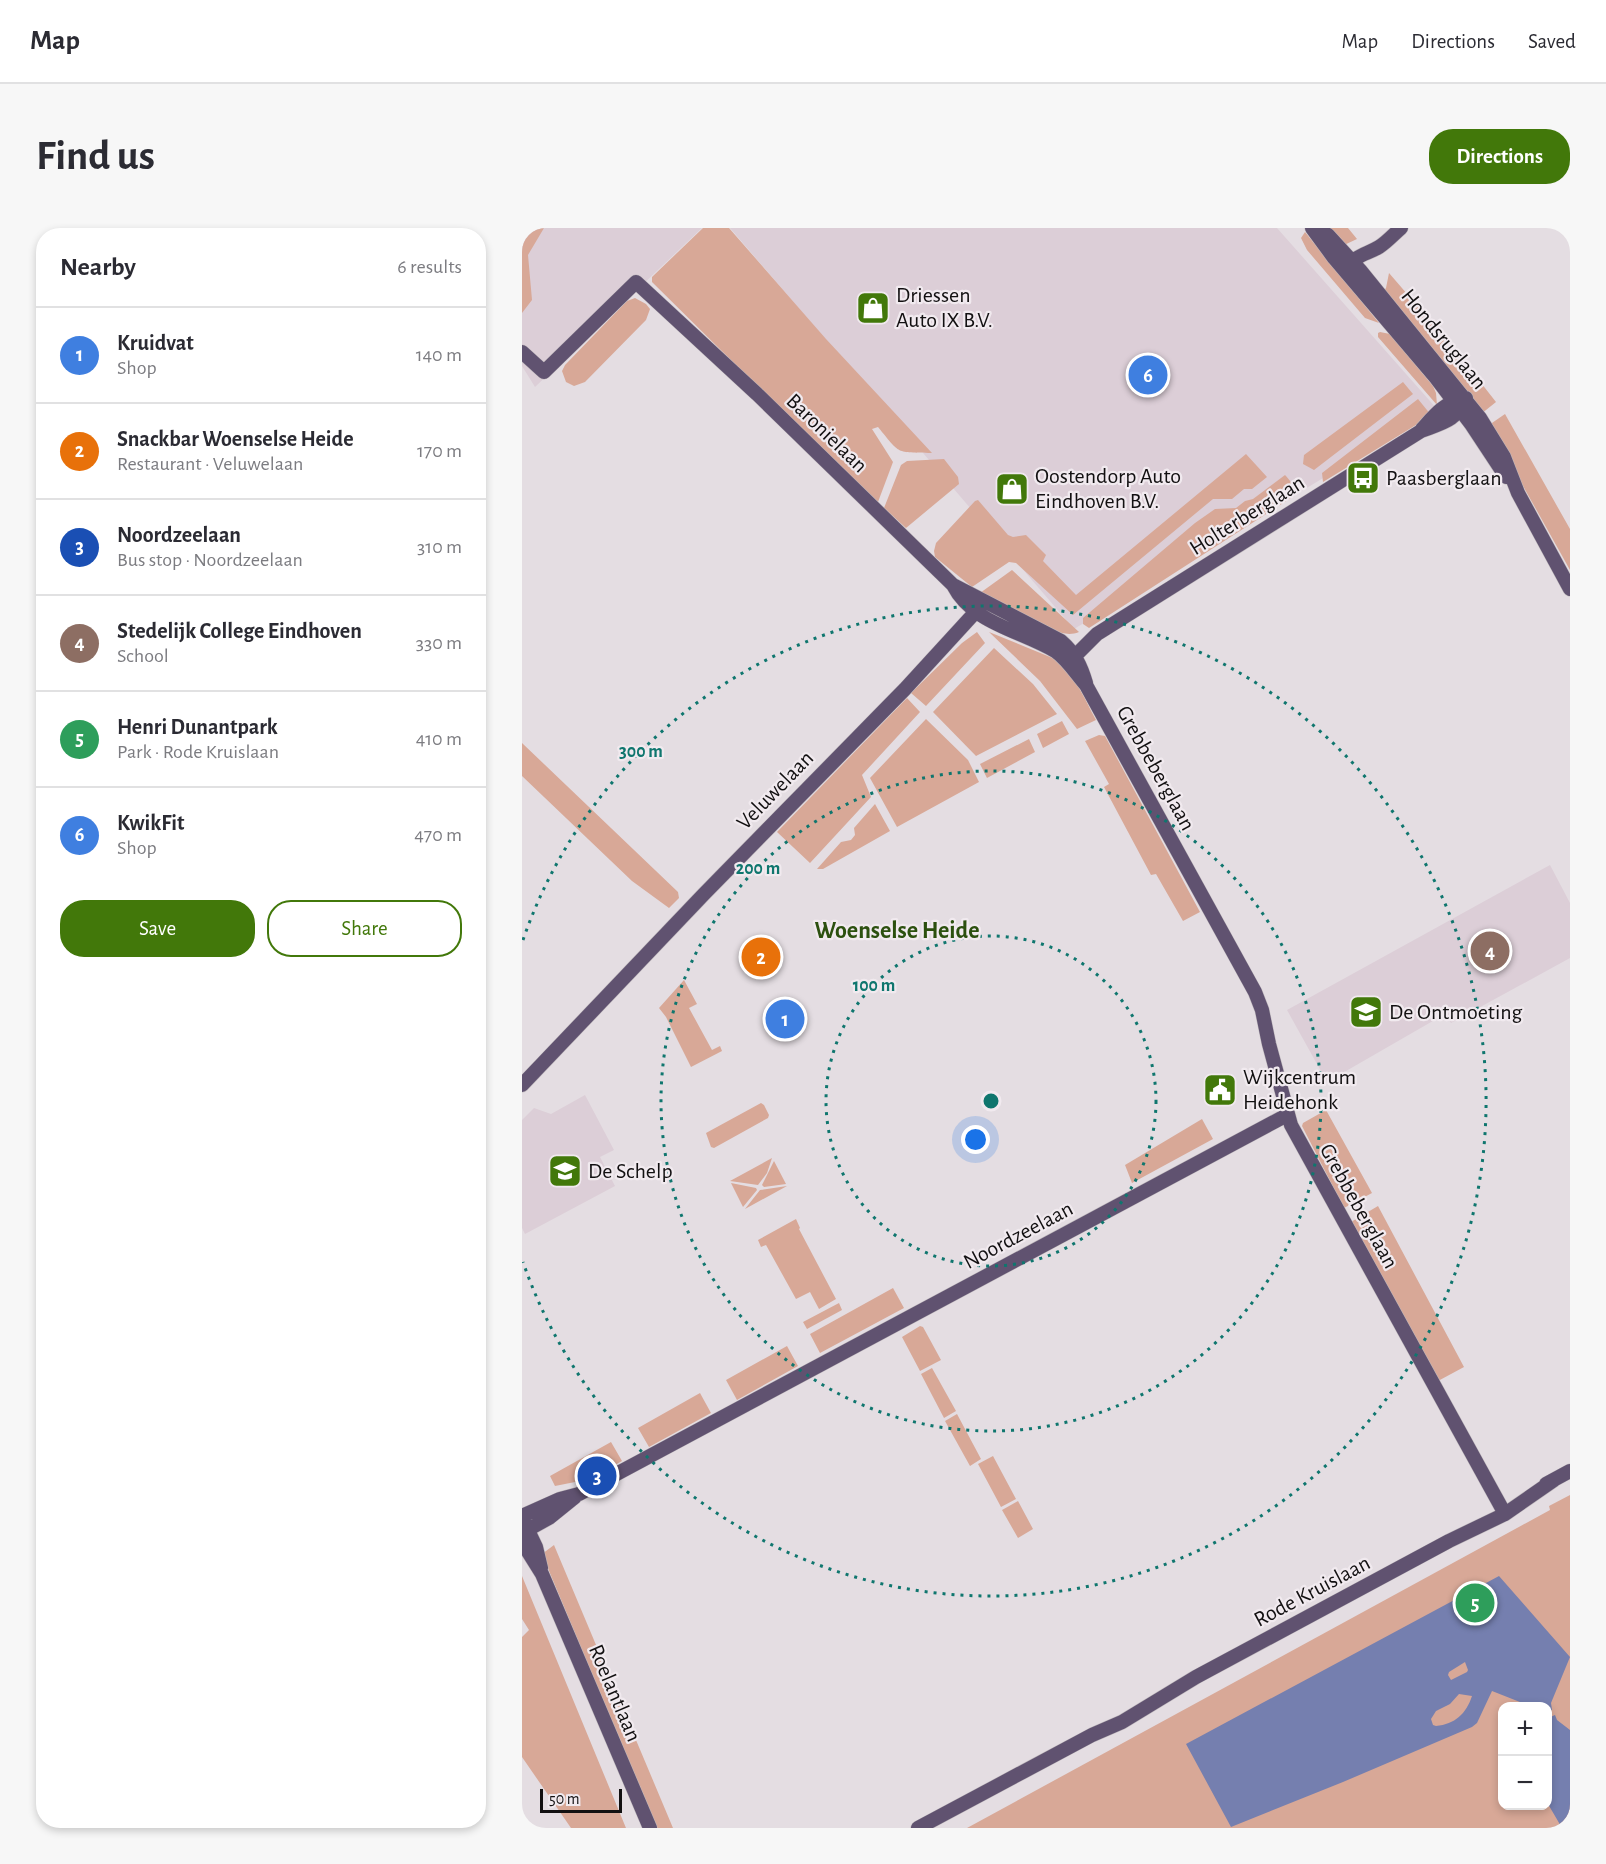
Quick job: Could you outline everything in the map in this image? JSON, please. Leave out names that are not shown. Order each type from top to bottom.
[{"type":"street","name":"Hondsruglaan","points":[[1314,228],[1353,268],[1460,404],[1487,428],[1504,457],[1518,493],[1570,589]]},
{"type":"street","points":[[1353,268],[1372,260],[1378,248],[1401,228]]},
{"type":"street","name":"Baronielaan","points":[[522,352],[544,372],[636,282],[757,394],[953,585],[980,607],[1061,641],[1068,653]]},
{"type":"street","name":"Holterberglaan","points":[[1068,653],[1420,431],[1439,411],[1460,404]]},
{"type":"street","name":"Veluwelaan","points":[[522,1086],[704,894],[905,689],[980,607]]},
{"type":"street","name":"Grebbeberglaan","points":[[1068,653],[1082,667],[1086,685],[1255,992],[1262,1010],[1287,1115],[1502,1509]]},
{"type":"street","name":"Noordzeelaan","points":[[523,1528],[560,1499],[579,1494],[1287,1115]]},
{"type":"street","name":"Rode Kruislaan","points":[[918,1828],[1092,1735],[1145,1710],[1196,1677],[1449,1541],[1570,1472]]},
{"type":"street","name":"Roelantlaan","points":[[523,1528],[531,1560],[542,1574],[650,1828]]},
{"type":"shaded area","points":[[522,228],[702,228],[535,387],[522,366]]},
{"type":"shaded area","points":[[522,228],[544,228],[528,255],[532,300],[522,313]]},
{"type":"shaded area","points":[[703,228],[729,228],[826,339],[932,453],[900,450],[878,427],[872,429],[893,462],[878,502],[824,452],[652,282],[652,277]]},
{"type":"shaded area","points":[[730,228],[1277,228],[1437,409],[1074,629]]},
{"type":"shaded area","points":[[1325,228],[1348,228],[1357,239],[1342,246]]},
{"type":"shaded area","points":[[1305,232],[1379,323],[1365,318],[1307,250],[1301,238]]},
{"type":"shaded area","points":[[1389,273],[1452,346],[1496,402],[1481,414],[1382,293],[1386,288]]},
{"type":"shaded area","points":[[635,298],[650,309],[646,320],[585,382],[574,386],[566,382],[562,371],[565,365],[627,301]]},
{"type":"shaded area","points":[[1380,332],[1390,334],[1433,386],[1437,405],[1378,337]]},
{"type":"shaded area","points":[[1403,382],[1413,394],[1314,470],[1303,464],[1304,455]]},
{"type":"shaded area","points":[[1418,399],[1431,415],[1429,417],[1323,482],[1322,473]]},
{"type":"shaded area","points":[[1505,414],[1570,529],[1570,570],[1489,425]]},
{"type":"shaded area","points":[[1246,454],[1267,477],[1252,489],[1244,489],[1232,499],[1213,499],[1073,615],[1016,563],[1009,562],[972,587],[935,557],[936,543],[978,500],[1008,535],[1013,537],[1026,535],[1046,555],[1043,561],[1076,595]]},
{"type":"shaded area","points":[[944,459],[958,477],[959,484],[906,528],[884,508],[901,465],[907,461]]},
{"type":"shaded area","points":[[1285,475],[1291,482],[1294,496],[1089,628],[1083,624],[1083,618],[1195,523],[1215,509],[1236,508],[1245,501],[1253,499]]},
{"type":"shaded area","points":[[1012,570],[1079,632],[1069,634],[1052,630],[980,593]]},
{"type":"shaded area","points":[[977,632],[985,643],[926,706],[911,693],[962,643]]},
{"type":"shaded area","points":[[989,632],[1055,659],[1074,679],[1096,720],[1077,729],[1040,681]]},
{"type":"shaded area","points":[[994,648],[1033,684],[1057,714],[976,756],[933,712]]},
{"type":"shaded area","points":[[907,698],[920,712],[862,775],[871,797],[810,863],[777,832]]},
{"type":"shaded area","points":[[926,719],[968,760],[979,782],[897,827],[870,778]]},
{"type":"shaded area","points":[[1062,721],[1069,734],[1043,748],[1037,734]]},
{"type":"shaded area","points":[[1099,735],[1105,736],[1200,912],[1183,921],[1156,874],[1151,875],[1104,787],[1109,784],[1085,741]]},
{"type":"shaded area","points":[[1029,739],[1035,752],[987,778],[980,764]]},
{"type":"shaded area","points":[[522,743],[678,892],[679,898],[669,908],[632,881],[522,776]]},
{"type":"shaded area","points":[[875,804],[890,831],[823,869],[817,869],[841,842],[851,840],[855,835],[854,828]]},
{"type":"shaded area","points":[[1550,865],[1570,903],[1570,958],[1451,1023],[1445,1014],[1327,1082],[1287,1010]]},
{"type":"shaded area","points":[[684,980],[697,1004],[689,1008],[712,1050],[720,1046],[722,1051],[691,1067],[666,1017],[659,1008]]},
{"type":"shaded area","name":"De Schelp","points":[[585,1095],[614,1150],[600,1157],[615,1186],[525,1234],[522,1228],[522,1120],[534,1108],[551,1114]]},
{"type":"shaded area","points":[[761,1103],[769,1115],[768,1118],[714,1148],[711,1147],[706,1133]]},
{"type":"shaded area","points":[[1326,1110],[1372,1193],[1344,1208],[1302,1126],[1303,1123]]},
{"type":"shaded area","points":[[1202,1119],[1213,1139],[1132,1183],[1125,1165]]},
{"type":"shaded area","points":[[772,1158],[767,1173],[758,1185],[730,1181]]},
{"type":"shaded area","points":[[774,1161],[786,1184],[764,1187],[762,1185]]},
{"type":"shaded area","points":[[731,1183],[756,1188],[757,1190],[743,1207]]},
{"type":"shaded area","points":[[787,1186],[745,1209],[760,1190]]},
{"type":"shaded area","points":[[1378,1206],[1464,1367],[1438,1381],[1351,1222]]},
{"type":"shaded area","points":[[796,1219],[836,1299],[819,1309],[810,1292],[796,1299],[766,1245],[761,1247],[758,1240]]},
{"type":"shaded area","points":[[893,1288],[904,1308],[820,1353],[810,1334]]},
{"type":"shaded area","points":[[839,1303],[842,1310],[807,1329],[803,1322]]},
{"type":"shaded area","points":[[920,1326],[923,1327],[941,1360],[920,1371],[902,1337]]},
{"type":"shaded area","points":[[787,1346],[798,1366],[737,1400],[726,1380]]},
{"type":"shaded area","points":[[932,1368],[956,1411],[944,1418],[921,1374]]},
{"type":"shaded area","points":[[700,1393],[711,1413],[649,1447],[638,1428]]},
{"type":"shaded area","points":[[957,1414],[981,1459],[970,1466],[945,1421]]},
{"type":"shaded area","points":[[611,1442],[622,1461],[590,1479],[555,1486],[550,1476]]},
{"type":"shaded area","points":[[993,1456],[1016,1499],[1001,1507],[978,1464]]},
{"type":"shaded area","points":[[1570,1495],[1570,1828],[967,1828],[1550,1510],[1549,1506]]},
{"type":"shaded area","points":[[1018,1501],[1033,1529],[1018,1538],[1002,1510]]},
{"type":"shaded area","points":[[554,1545],[673,1828],[656,1828],[542,1554]]},
{"type":"shaded area","points":[[522,1576],[626,1828],[571,1828],[522,1757],[522,1637],[529,1630],[522,1619]]},
{"type":"water","points":[[1499,1576],[1570,1657],[1551,1702],[1520,1702],[1492,1691],[1477,1723],[1472,1727],[1231,1827],[1186,1744]],"holes":[[[1465,1662],[1468,1670],[1451,1680],[1448,1675]],[[1459,1694],[1472,1696],[1467,1708],[1459,1717],[1449,1723],[1433,1725],[1431,1719],[1436,1711],[1450,1704]]]},
{"type":"water","points":[[1555,1715],[1557,1720],[1570,1730],[1570,1828],[1562,1828],[1552,1810],[1552,1716]]},
{"type":"place","name":"Driessen Auto IX B.V.","points":[[873,308]]},
{"type":"place","name":"KwikFit","points":[[1148,375]]},
{"type":"place","name":"Paasberglaan","points":[[1363,478]]},
{"type":"place","name":"Oostendorp Auto Eindhoven B.V.","points":[[1012,489]]},
{"type":"place","name":"Stedelijk College Eindhoven","points":[[1490,951]]},
{"type":"place","name":"Snackbar Woenselse Heide","points":[[761,957]]},
{"type":"place","name":"De Ontmoeting","points":[[1366,1012]]},
{"type":"place","name":"Kruidvat","points":[[785,1019]]},
{"type":"place","name":"Wijkcentrum Heidehonk","points":[[1220,1090]]},
{"type":"place","name":"De Schelp","points":[[565,1171]]},
{"type":"place","name":"Noordzeelaan","points":[[597,1476]]},
{"type":"place","name":"Henri Dunantpark","points":[[1475,1603]]},
{"type":"district","name":"Woenselse Heide","points":[[897,931]]}]
